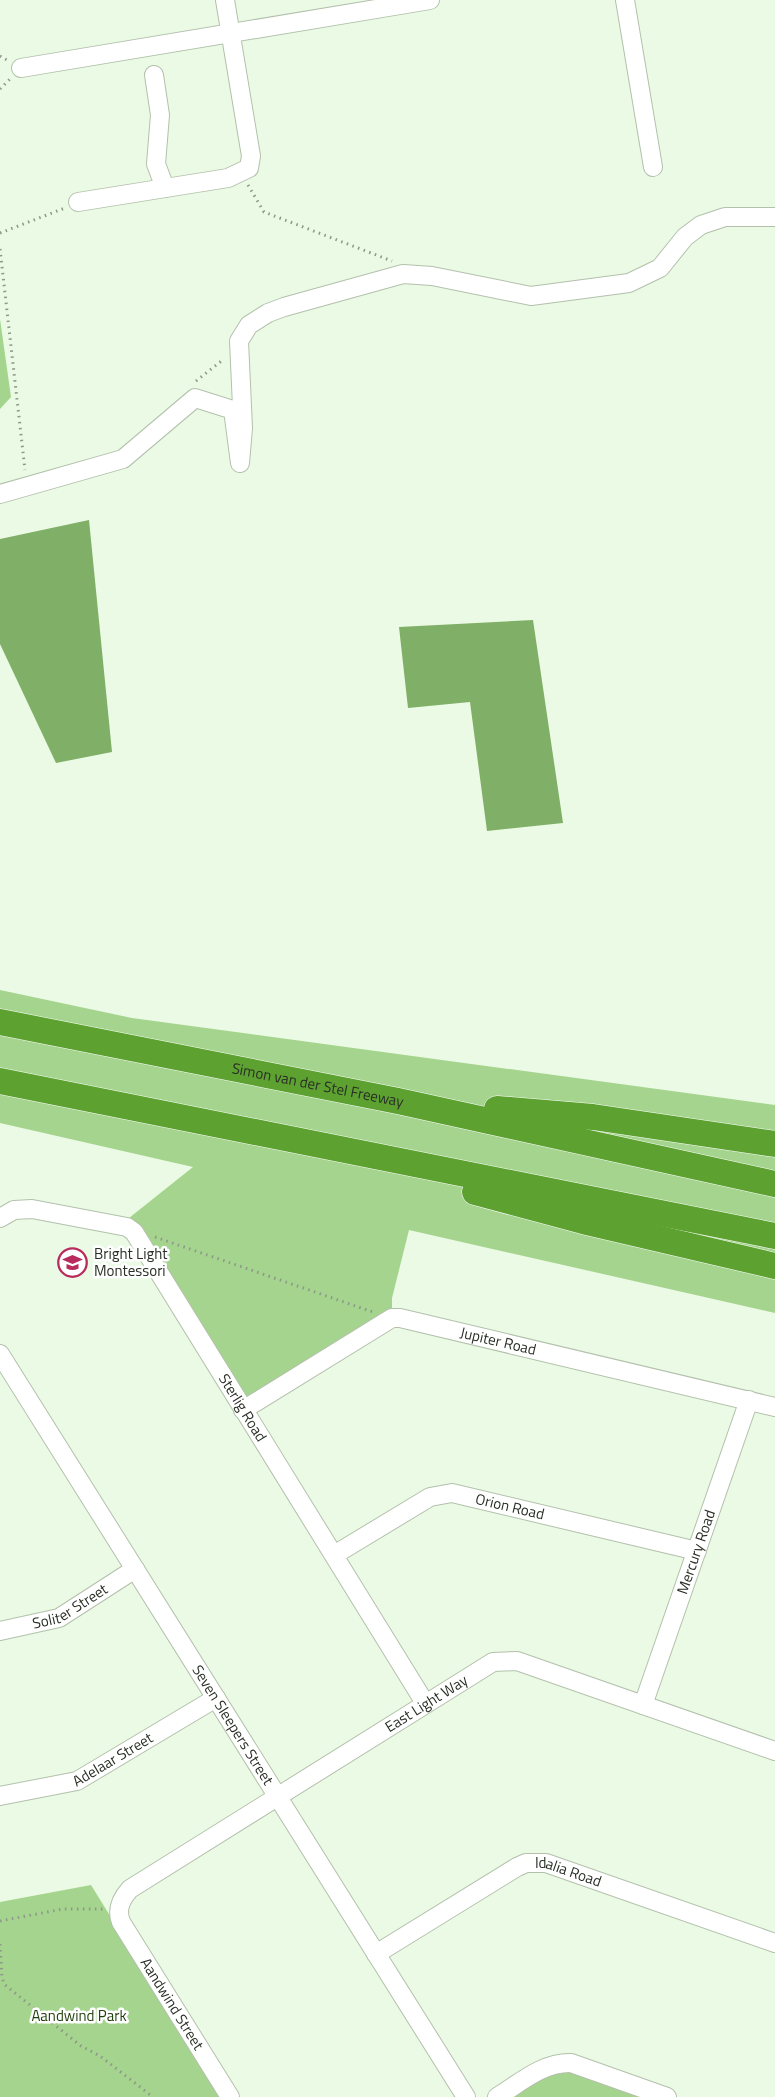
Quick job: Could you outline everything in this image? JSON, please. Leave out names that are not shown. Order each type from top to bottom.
[{"type":"highway","name":"Simon van der Stel Freeway","points":[[0,1022],[398,1101],[775,1184]]},
{"type":"highway","points":[[0,1081],[775,1236]]},
{"type":"highway","points":[[398,1101],[593,1117],[775,1144]]},
{"type":"highway","points":[[362,1153],[384,1165],[443,1183],[583,1221],[775,1266]]},
{"type":"street","points":[[78,202],[241,174],[249,168],[251,156],[225,0]]},
{"type":"street","points":[[625,0],[653,167]]},
{"type":"street","points":[[21,68],[423,1]]},
{"type":"street","points":[[154,75],[160,115],[156,164],[165,188]]},
{"type":"street","points":[[0,494],[123,459],[195,398],[233,410],[240,463],[243,428],[237,349],[242,332],[268,313],[403,274],[432,276],[524,295],[595,289],[629,283],[652,273],[668,260],[686,237],[701,225],[725,217],[775,217]]},
{"type":"street","points":[[0,1218],[14,1210],[32,1209],[127,1227]]},
{"type":"street","name":"Sterlig Road","points":[[127,1227],[134,1232],[425,1702]]},
{"type":"street","points":[[243,1410],[392,1318]]},
{"type":"street","name":"Jupiter Road","points":[[392,1318],[406,1318],[775,1407]]},
{"type":"street","name":"Seven Sleepers Street","points":[[0,1354],[466,2097]]},
{"type":"street","name":"Mercury Road","points":[[643,1705],[749,1400]]},
{"type":"street","name":"Orion Road","points":[[334,1555],[430,1497],[452,1493],[697,1551]]},
{"type":"street","name":"Soliter Street","points":[[0,1631],[58,1618],[135,1569]]},
{"type":"street","name":"East Light Way","points":[[119,1910],[121,1900],[130,1889],[425,1702],[486,1665],[504,1660],[517,1661],[775,1751]]},
{"type":"street","name":"Adelaar Street","points":[[0,1796],[77,1781],[216,1698]]},
{"type":"street","name":"Idalia Road","points":[[376,1954],[517,1866],[535,1862],[546,1863],[775,1943]]},
{"type":"street","name":"Aandwind Street","points":[[119,1910],[125,1930],[230,2097]]},
{"type":"street","points":[[497,2097],[545,2067],[562,2063],[571,2063],[667,2097]]},
{"type":"path","points":[[241,174],[264,212],[402,264],[403,274]]},
{"type":"path","points":[[0,233],[78,202]]},
{"type":"path","points":[[0,249],[24,470],[34,469]]},
{"type":"path","points":[[190,386],[237,349]]},
{"type":"path","points":[[127,1227],[392,1318]]},
{"type":"path","points":[[0,1921],[63,1909],[119,1910]]},
{"type":"path","points":[[0,1944],[2,1978],[5,1985],[81,2046],[100,2056],[153,2097]]},
{"type":"green space","points":[[0,319],[11,397],[0,409]]},
{"type":"green space","points":[[0,990],[132,1018],[775,1105],[775,1313],[409,1230],[392,1298],[392,1318],[243,1410],[129,1218],[193,1167],[0,1123]]},
{"type":"green space","name":"Aandwind Park","points":[[91,1885],[222,2097],[0,2097],[0,1902]]},
{"type":"green space","points":[[569,2069],[648,2097],[511,2097],[552,2071]]},
{"type":"shaded area","points":[[89,520],[112,752],[56,763],[0,644],[0,539]]},
{"type":"shaded area","points":[[533,620],[563,823],[487,831],[470,702],[408,708],[399,627]]},
{"type":"place","name":"Bright Light Montessori","points":[[73,1263]]}]
